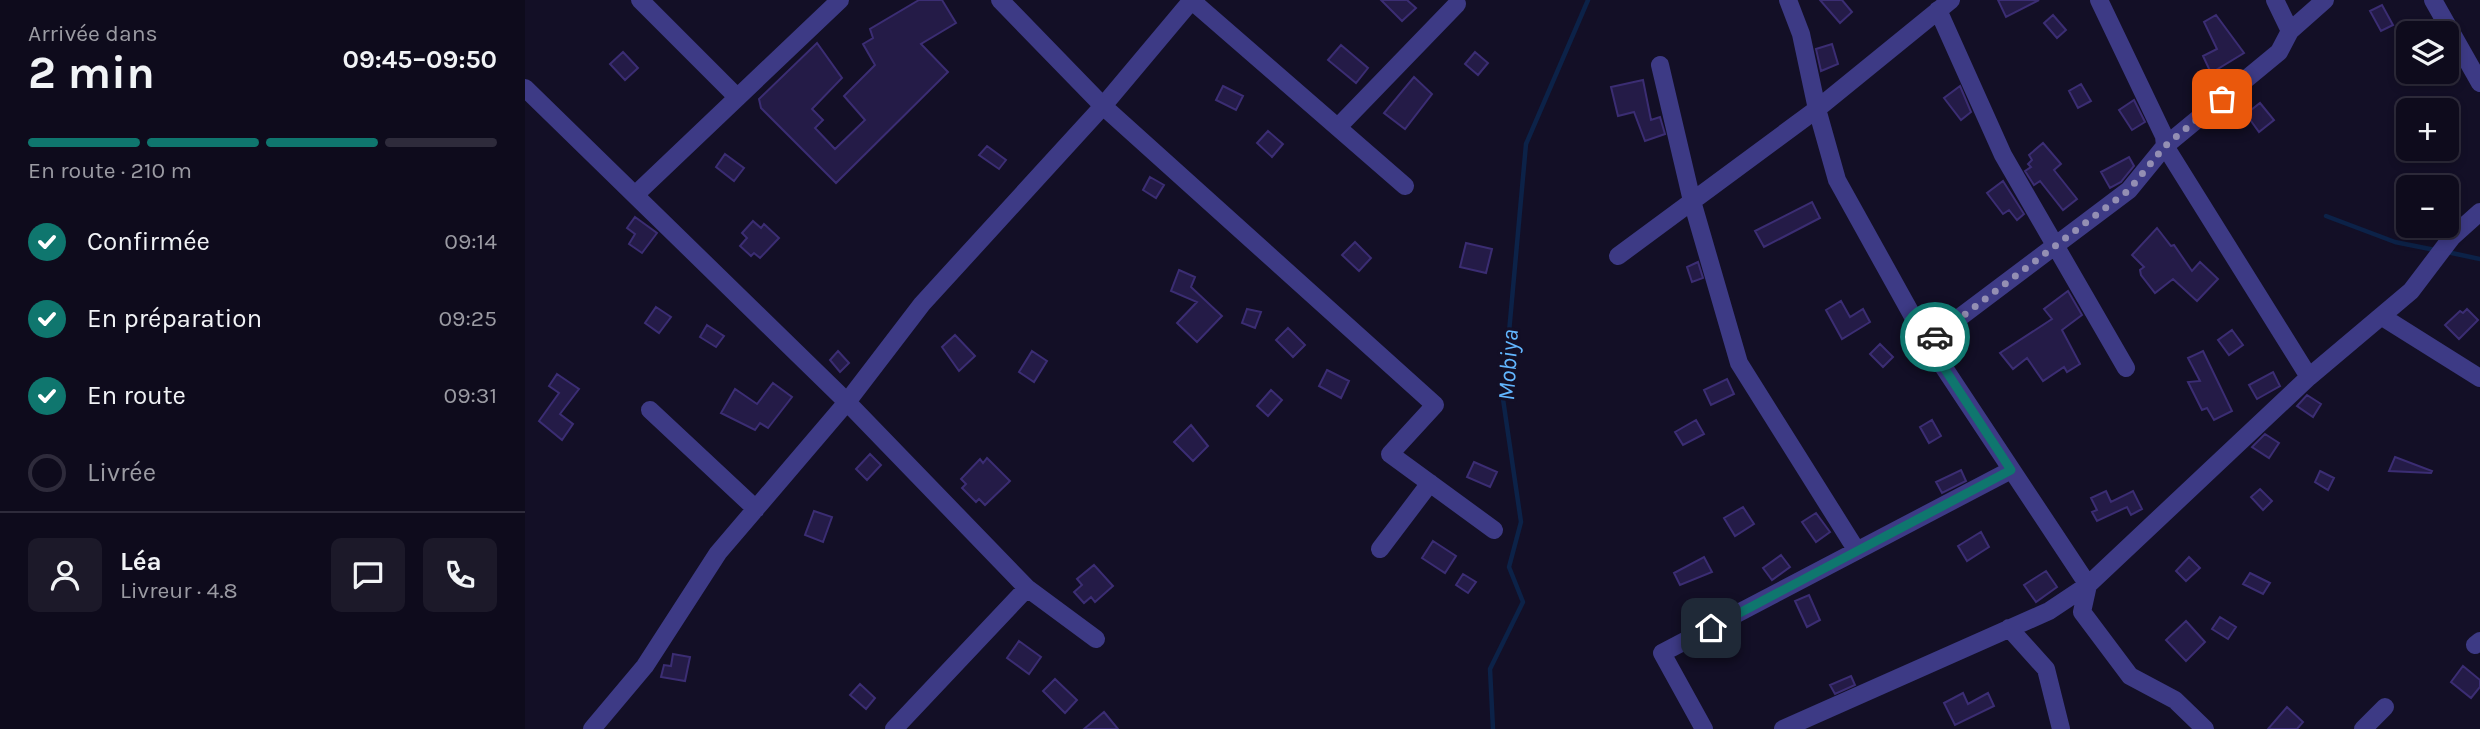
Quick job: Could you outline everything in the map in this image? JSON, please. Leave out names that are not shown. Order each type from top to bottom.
[{"type":"street","points":[[640,0],[737,97]]},
{"type":"street","points":[[635,195],[840,0]]},
{"type":"street","points":[[1000,0],[1103,106],[1435,405],[1389,454],[1494,530]]},
{"type":"street","points":[[592,729],[645,666],[718,553],[847,402],[922,304],[1103,106],[1192,0],[1405,186]]},
{"type":"street","points":[[1789,0],[1801,34],[1817,109],[1837,180],[1927,342],[2088,585],[2082,612],[2130,676],[2175,700],[2205,729]]},
{"type":"street","points":[[2099,0],[2164,136],[2165,146],[2308,377]]},
{"type":"street","points":[[2275,0],[2290,31]]},
{"type":"street","points":[[1927,342],[2129,190],[2165,146],[2279,52],[2290,31],[2325,0]]},
{"type":"street","points":[[2433,0],[2480,83]]},
{"type":"street","points":[[1338,127],[1457,4]]},
{"type":"street","points":[[1618,256],[1817,109],[1945,5],[2003,155],[2126,368]]},
{"type":"street","points":[[1660,65],[1692,201],[1739,362],[1857,551]]},
{"type":"street","points":[[525,88],[847,402],[1027,588],[1095,639]]},
{"type":"street","points":[[1783,729],[2049,611],[2088,585],[2308,377],[2411,292],[2452,237],[2480,212]]},
{"type":"street","points":[[2381,316],[2480,378]]},
{"type":"street","points":[[650,410],[756,509]]},
{"type":"street","points":[[1704,729],[1662,653],[2011,470]]},
{"type":"street","points":[[1380,550],[1430,483]]},
{"type":"street","points":[[894,729],[1027,588]]},
{"type":"street","points":[[2010,628],[2046,668],[2061,729]]},
{"type":"street","points":[[2363,729],[2385,707]]},
{"type":"building","points":[[919,0],[942,0],[956,23],[921,44],[948,72],[836,183],[761,108],[759,99],[817,43],[842,78],[812,109],[823,120],[815,128],[835,149],[865,120],[844,96],[875,65],[863,44],[873,38],[870,29]]},
{"type":"building","points":[[1381,0],[1407,0],[1416,8],[1402,21]]},
{"type":"building","points":[[1820,0],[1842,0],[1852,12],[1840,23]]},
{"type":"building","points":[[1998,0],[2039,0],[2006,17]]},
{"type":"building","points":[[2382,5],[2393,25],[2381,31],[2370,11]]},
{"type":"building","points":[[2053,15],[2066,30],[2057,38],[2044,23]]},
{"type":"building","points":[[2216,15],[2244,53],[2211,73],[2203,56],[2217,49],[2204,22]]},
{"type":"building","points":[[1832,44],[1838,64],[1821,71],[1816,49]]},
{"type":"building","points":[[1341,45],[1368,68],[1356,83],[1328,60]]},
{"type":"building","points":[[623,52],[638,68],[625,80],[610,64]]},
{"type":"building","points":[[1475,52],[1488,63],[1478,75],[1465,64]]},
{"type":"building","points":[[1414,77],[1432,94],[1405,129],[1384,113]]},
{"type":"building","points":[[1643,80],[1651,120],[1660,117],[1665,134],[1645,141],[1634,112],[1618,116],[1611,87]]},
{"type":"building","points":[[2081,84],[2091,101],[2078,108],[2069,91]]},
{"type":"building","points":[[1223,86],[1243,96],[1236,110],[1216,100]]},
{"type":"building","points":[[1960,86],[1971,112],[1961,120],[1944,98]]},
{"type":"building","points":[[2134,100],[2145,122],[2132,130],[2119,110]]},
{"type":"building","points":[[2260,103],[2274,120],[2259,132],[2246,114]]},
{"type":"building","points":[[1268,131],[1283,144],[1272,157],[1257,143]]},
{"type":"building","points":[[2043,143],[2061,164],[2054,170],[2077,199],[2063,210],[2040,181],[2034,185],[2025,171],[2031,167],[2028,164],[2032,160],[2029,155]]},
{"type":"building","points":[[987,146],[1006,160],[999,169],[979,155]]},
{"type":"building","points":[[725,154],[744,168],[734,181],[716,167]]},
{"type":"building","points":[[2129,157],[2134,166],[2121,182],[2110,188],[2101,172]]},
{"type":"building","points":[[1150,177],[1164,185],[1156,198],[1143,190]]},
{"type":"building","points":[[2003,181],[2024,214],[2017,220],[2009,210],[2003,214],[1987,193]]},
{"type":"building","points":[[1812,202],[1820,218],[1764,247],[1755,231]]},
{"type":"building","points":[[635,217],[657,233],[642,253],[629,244],[635,234],[627,228]]},
{"type":"building","points":[[753,221],[761,228],[764,224],[779,238],[760,258],[754,253],[751,256],[740,246],[747,238],[742,233]]},
{"type":"building","points":[[2157,228],[2171,246],[2174,245],[2192,271],[2200,262],[2218,279],[2197,301],[2173,279],[2155,293],[2141,275],[2140,270],[2144,267],[2132,255]]},
{"type":"building","points":[[1355,242],[1371,258],[1359,271],[1342,255]]},
{"type":"building","points":[[1466,243],[1492,249],[1486,273],[1460,267]]},
{"type":"building","points":[[1698,262],[1703,278],[1692,282],[1687,267]]},
{"type":"building","points":[[1179,270],[1195,277],[1191,287],[1222,316],[1197,342],[1177,323],[1197,302],[1171,291]]},
{"type":"building","points":[[2068,291],[2082,315],[2062,330],[2080,364],[2067,372],[2064,367],[2043,381],[2027,358],[2013,369],[2000,353],[2052,319],[2044,309]]},
{"type":"building","points":[[1841,301],[1850,317],[1863,309],[1870,322],[1842,339],[1826,310]]},
{"type":"building","points":[[656,307],[671,317],[659,333],[645,323]]},
{"type":"building","points":[[1247,309],[1261,312],[1255,328],[1242,323]]},
{"type":"building","points":[[2467,309],[2478,320],[2459,339],[2445,325],[2460,311],[2463,313]]},
{"type":"building","points":[[707,325],[724,336],[716,347],[700,337]]},
{"type":"building","points":[[1288,328],[1305,345],[1293,357],[1276,340]]},
{"type":"building","points":[[2232,330],[2243,345],[2229,355],[2218,340]]},
{"type":"building","points":[[955,335],[975,356],[959,371],[942,347]]},
{"type":"building","points":[[1880,344],[1893,357],[1883,367],[1870,354]]},
{"type":"building","points":[[838,351],[849,363],[840,372],[830,360]]},
{"type":"building","points":[[1032,351],[1047,361],[1034,382],[1019,372]]},
{"type":"building","points":[[2203,351],[2232,411],[2214,420],[2207,408],[2202,410],[2188,382],[2200,381],[2188,358]]},
{"type":"building","points":[[1327,370],[1349,381],[1341,398],[1319,386]]},
{"type":"building","points":[[2273,372],[2280,386],[2257,399],[2249,385]]},
{"type":"building","points":[[557,374],[579,389],[560,414],[573,424],[562,440],[539,421],[559,393],[549,386]]},
{"type":"building","points":[[1727,379],[1734,394],[1711,405],[1704,390]]},
{"type":"building","points":[[773,383],[792,397],[768,428],[760,423],[755,430],[721,413],[735,389],[757,404]]},
{"type":"building","points":[[1271,390],[1282,400],[1268,416],[1257,406]]},
{"type":"building","points":[[2307,395],[2321,404],[2313,417],[2297,406]]},
{"type":"building","points":[[1696,420],[1704,434],[1683,445],[1675,432]]},
{"type":"building","points":[[1932,420],[1941,436],[1929,443],[1920,427]]},
{"type":"building","points":[[1191,425],[1208,446],[1193,461],[1174,442]]},
{"type":"building","points":[[2265,434],[2279,443],[2269,458],[2252,447]]},
{"type":"building","points":[[870,454],[881,465],[867,480],[856,469]]},
{"type":"building","points":[[2395,457],[2432,471],[2389,471]]},
{"type":"building","points":[[987,458],[1010,481],[985,505],[979,499],[976,502],[962,488],[966,484],[961,479],[980,459],[983,463]]},
{"type":"building","points":[[1474,462],[1497,472],[1490,487],[1467,477]]},
{"type":"building","points":[[1961,470],[1966,481],[1942,493],[1936,482]]},
{"type":"building","points":[[2320,471],[2334,478],[2328,490],[2315,482]]},
{"type":"building","points":[[2260,489],[2272,501],[2263,510],[2251,497]]},
{"type":"building","points":[[2106,491],[2111,502],[2133,491],[2142,509],[2131,515],[2127,507],[2097,521],[2092,512],[2097,510],[2091,498]]},
{"type":"building","points":[[1743,507],[1754,524],[1735,536],[1724,518]]},
{"type":"building","points":[[814,511],[832,517],[823,542],[805,535]]},
{"type":"building","points":[[1816,513],[1830,532],[1816,542],[1802,522]]},
{"type":"building","points":[[1981,532],[1989,547],[1967,561],[1958,546]]},
{"type":"building","points":[[1433,541],[1456,556],[1445,573],[1422,558]]},
{"type":"building","points":[[1781,555],[1790,567],[1772,580],[1763,568]]},
{"type":"building","points":[[1704,557],[1712,572],[1680,585],[1674,573]]},
{"type":"building","points":[[2189,557],[2200,568],[2186,581],[2176,571]]},
{"type":"building","points":[[1094,565],[1113,586],[1095,602],[1091,597],[1084,603],[1074,592],[1082,585],[1077,579]]},
{"type":"building","points":[[2046,571],[2057,587],[2036,602],[2024,585]]},
{"type":"building","points":[[2250,573],[2270,583],[2263,594],[2243,584]]},
{"type":"building","points":[[1463,574],[1476,582],[1468,593],[1456,585]]},
{"type":"building","points":[[1809,595],[1820,620],[1807,627],[1795,601]]},
{"type":"building","points":[[2220,617],[2236,627],[2228,639],[2212,629]]},
{"type":"building","points":[[2186,621],[2205,642],[2186,661],[2166,640]]},
{"type":"building","points":[[1019,641],[1041,657],[1029,674],[1007,658]]},
{"type":"building","points":[[673,654],[690,657],[685,681],[661,677],[664,665],[671,666]]},
{"type":"building","points":[[2463,666],[2480,680],[2480,687],[2471,698],[2451,682]]},
{"type":"building","points":[[1851,676],[1855,685],[1835,694],[1830,685]]},
{"type":"building","points":[[1055,679],[1077,700],[1065,713],[1043,691]]},
{"type":"building","points":[[860,684],[875,698],[866,709],[850,695]]},
{"type":"building","points":[[1963,693],[1968,704],[1988,693],[1994,706],[1955,725],[1944,703]]},
{"type":"building","points":[[2287,707],[2303,722],[2297,729],[2268,729]]},
{"type":"building","points":[[1104,712],[1118,729],[1084,729]]},
{"type":"waterway","name":"Mobiya","points":[[1493,729],[1490,669],[1523,602],[1509,567],[1521,522],[1503,399],[1526,144],[1588,0]]},
{"type":"waterway","points":[[2326,216],[2395,242],[2435,250]]},
{"type":"waterway","points":[[2447,252],[2480,259]]},
{"type":"way so far","points":[[1935,337],[2129,190],[2165,146],[2222,99]]},
{"type":"route","points":[[1711,628],[2011,470],[1927,342],[1935,337]]}]
